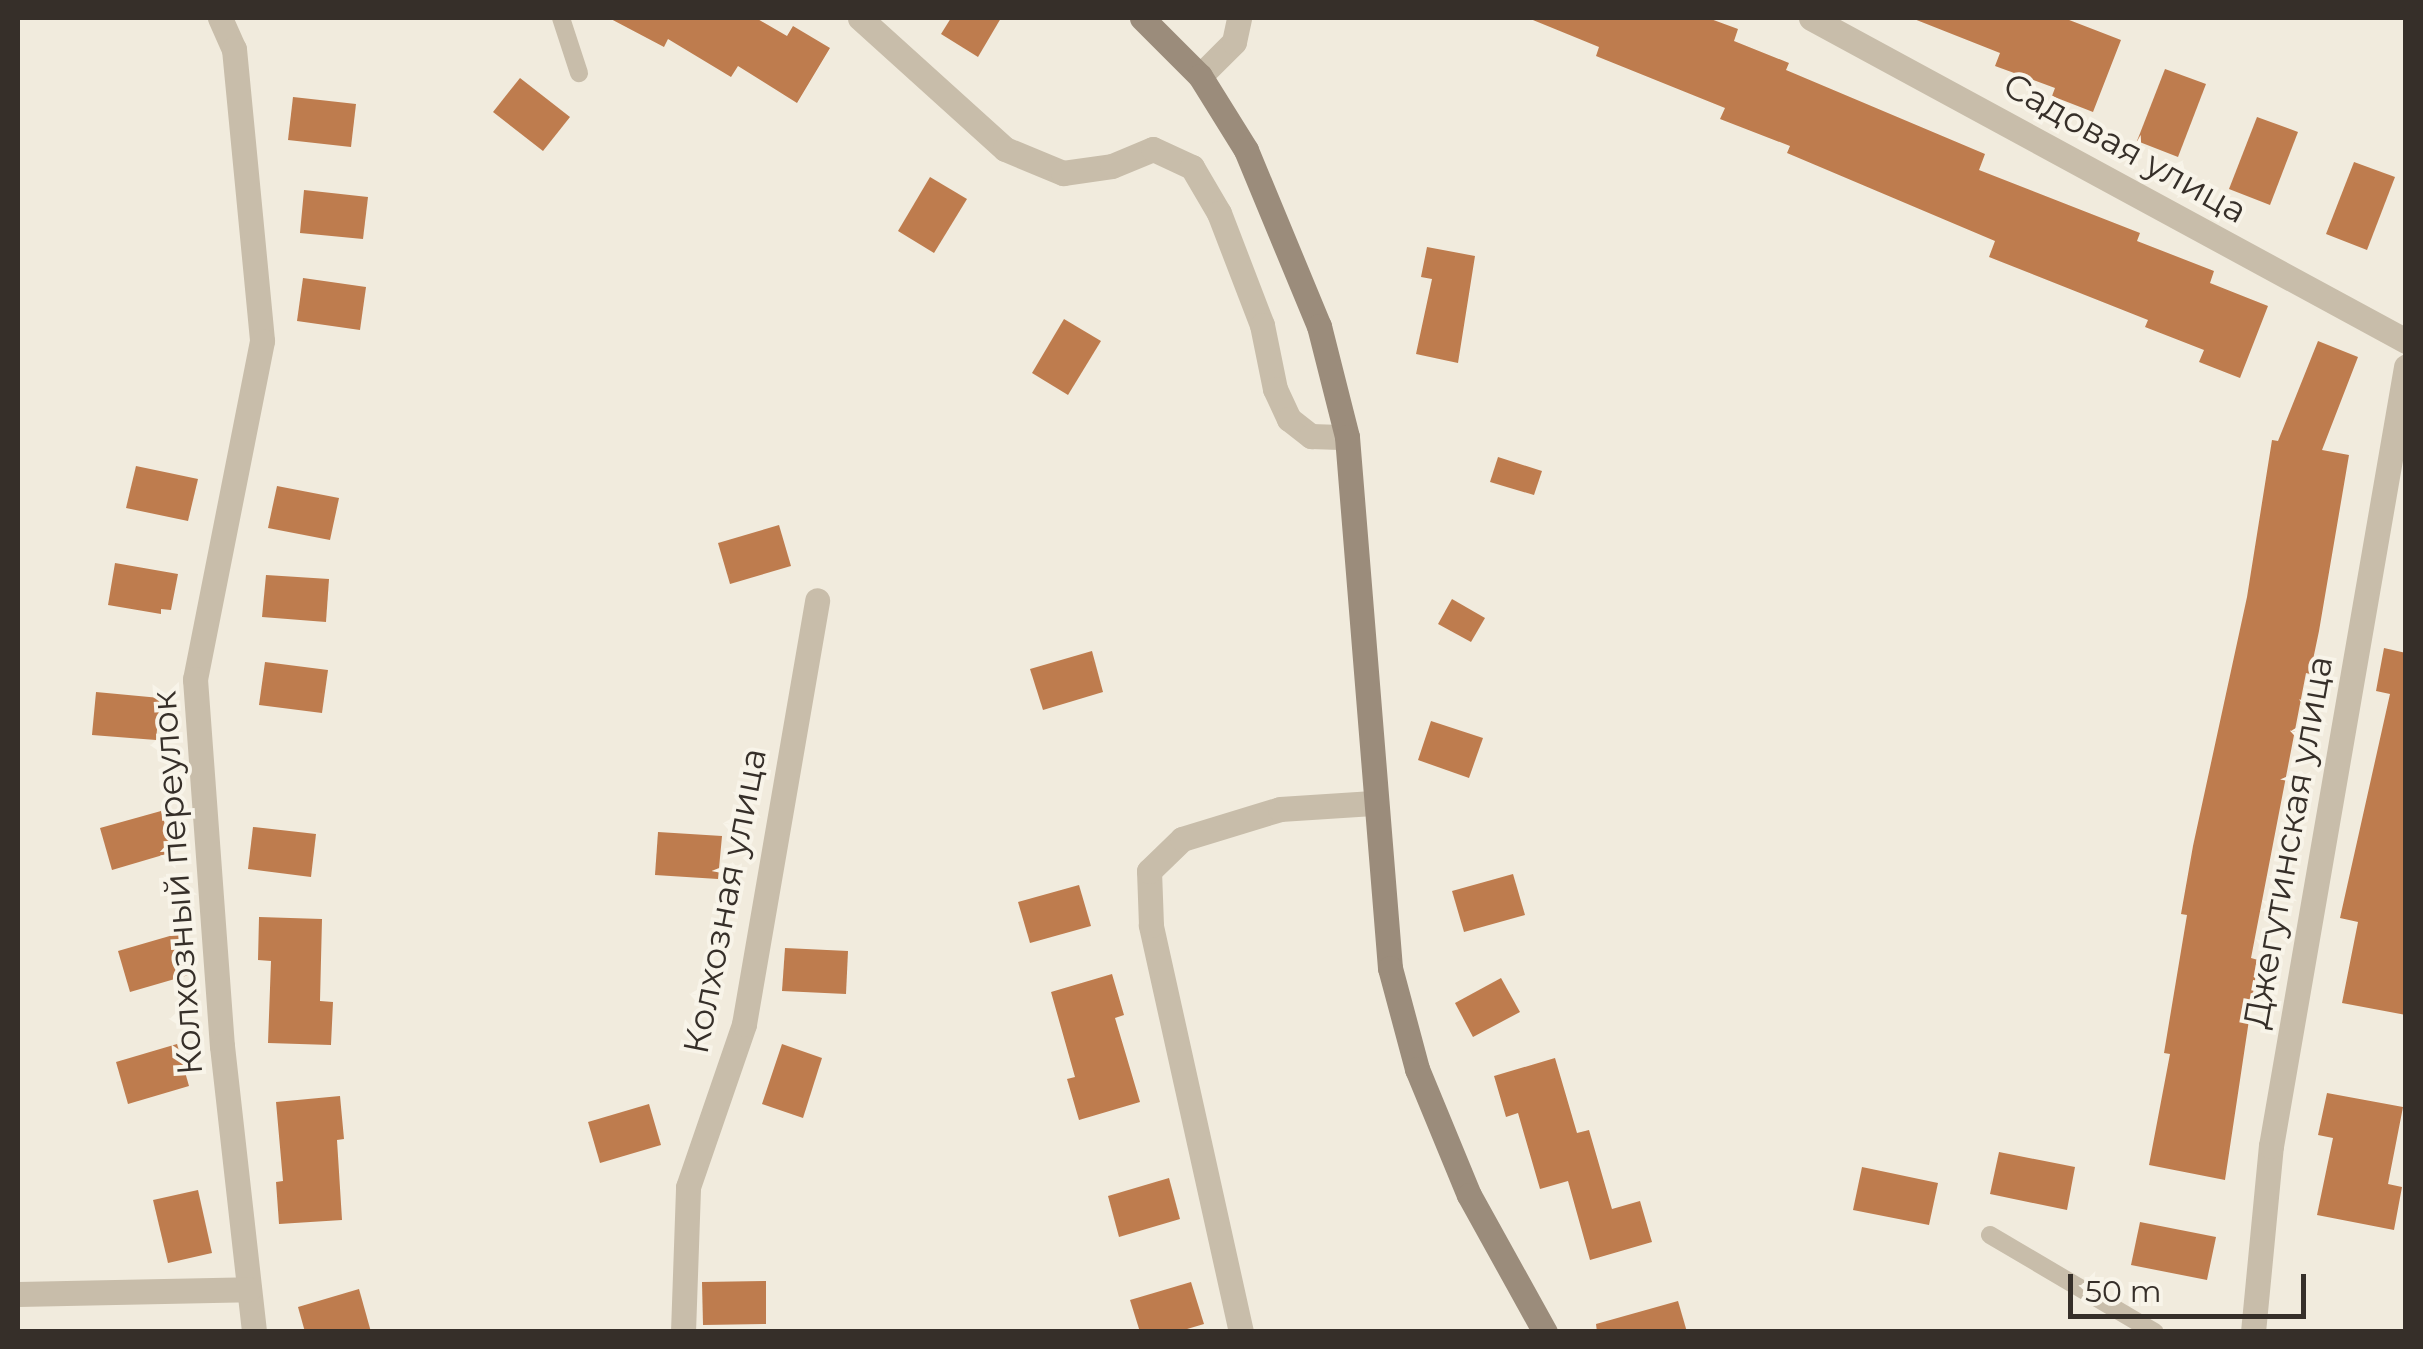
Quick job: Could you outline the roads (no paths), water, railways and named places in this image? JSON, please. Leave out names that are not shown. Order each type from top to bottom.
[{"type":"main road","points":[[1142,18],[1200,76],[1246,150],[1319,326],[1346,438],[1373,803],[1390,968],[1418,1069],[1468,1195],[1546,1332]]},
{"type":"street","name":"Колхозный переулок","points":[[220,18],[234,49],[262,341],[195,679],[222,1046],[254,1332]]},
{"type":"street","points":[[860,18],[1005,149],[1063,173],[1112,166],[1152,149],[1192,167],[1226,232],[1262,325],[1275,389],[1289,419],[1311,436],[1346,438]]},
{"type":"street","points":[[1200,76],[1234,42],[1239,18]]},
{"type":"street","name":"Садовая улица","points":[[1811,18],[2406,341]]},
{"type":"street","name":"Джегутинская улица","points":[[2254,1332],[2271,1146],[2406,367]]},
{"type":"street","name":"Колхозная улица","points":[[683,1332],[688,1188],[744,1024],[817,600]]},
{"type":"street","points":[[1240,1332],[1151,924],[1149,872],[1182,839],[1198,834],[1280,809],[1373,803]]},
{"type":"street","points":[[18,1294],[249,1289]]},
{"type":"lane","points":[[561,18],[579,73]]},
{"type":"lane","points":[[1990,1235],[2155,1332]]}]
